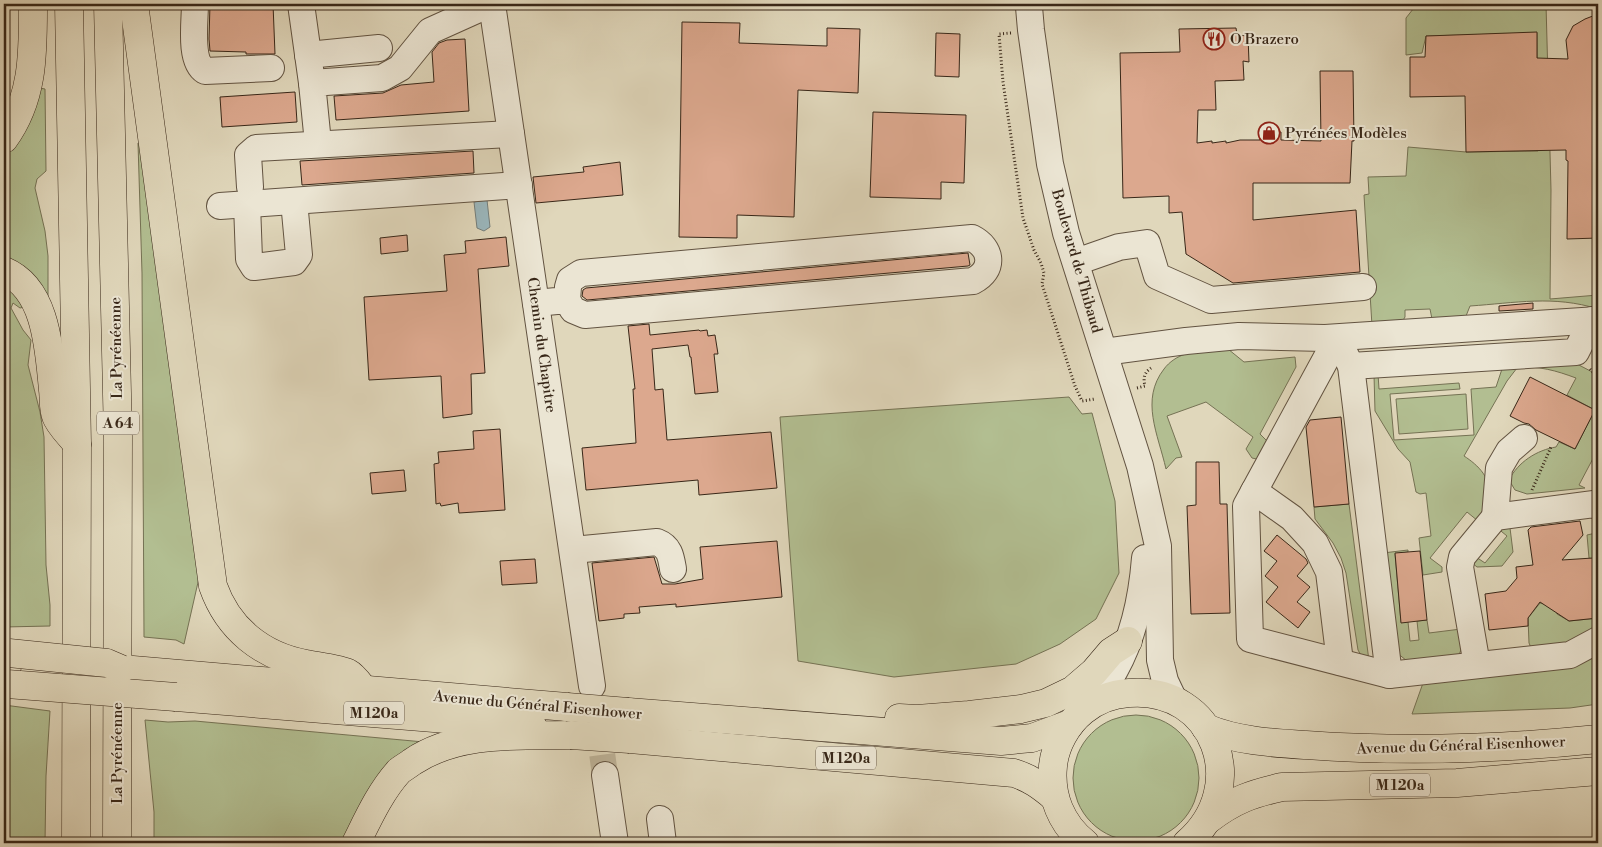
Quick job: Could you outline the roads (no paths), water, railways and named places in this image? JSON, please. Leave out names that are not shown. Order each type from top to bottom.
[{"type":"main road","points":[[4,139],[12,128],[23,105],[28,84],[33,51],[34,4]]},
{"type":"main road","name":"A 64","points":[[69,4],[76,444],[76,843]]},
{"type":"main road","name":"La Pyrénéenne","points":[[108,4],[118,437],[117,843]]},
{"type":"main road","points":[[134,4],[213,586],[219,602],[232,622],[249,639],[268,652],[292,662],[348,673],[364,690]]},
{"type":"main road","points":[[4,271],[12,275],[27,290],[40,310],[48,343],[56,416],[76,444]]},
{"type":"main road","points":[[827,728],[864,716],[917,719],[1021,710],[1046,703],[1072,690],[1094,672],[1111,652],[1128,641]]},
{"type":"main road","name":"Avenue du Général Eisenhower","points":[[6,667],[107,663],[121,670],[176,685],[364,690],[567,708],[1001,741],[1032,738],[1079,716],[1103,699],[1121,693],[1157,694],[1174,700]]},
{"type":"main road","name":"Avenue du Général Eisenhower","points":[[6,667],[520,725],[571,735],[1014,773],[1039,784],[1054,797]]},
{"type":"main road","points":[[1174,700],[1186,708],[1206,728],[1214,742],[1219,757],[1221,773],[1216,805],[1198,834],[1187,843]]},
{"type":"main road","points":[[1079,716],[1060,740],[1054,759],[1052,778],[1054,797],[1060,814],[1070,830],[1085,843]]},
{"type":"main road","name":"Avenue du Général Eisenhower","points":[[1206,728],[1223,735],[1241,738],[1278,743],[1349,748],[1428,749],[1563,743],[1598,739]]},
{"type":"main road","points":[[356,843],[388,786],[400,770],[423,755],[449,744],[478,738],[571,735]]},
{"type":"main road","name":"M 120a","points":[[1209,819],[1226,806],[1254,793],[1282,787],[1457,784],[1598,772]]},
{"type":"street","points":[[195,4],[195,56],[202,68],[205,70],[271,68]]},
{"type":"street","points":[[301,4],[318,143]]},
{"type":"street","points":[[312,83],[382,78],[400,68],[430,31],[491,4]]},
{"type":"street","name":"Chemin du Chapitre","points":[[491,4],[592,686]]},
{"type":"street","name":"Boulevard de Thibaud","points":[[1029,5],[1050,164],[1066,233],[1140,466],[1158,546],[1160,660],[1164,681],[1174,700]]},
{"type":"street","points":[[308,55],[379,48]]},
{"type":"street","points":[[294,201],[298,255],[294,262],[254,267],[249,259],[248,154],[256,148],[318,143],[511,134]]},
{"type":"street","points":[[220,206],[248,196],[294,201],[519,185]]},
{"type":"street","points":[[962,238],[972,238],[981,242],[986,248],[988,262],[987,270],[981,277],[973,281],[585,315],[573,310],[567,300],[570,280],[581,273],[962,238]]},
{"type":"street","points":[[1076,262],[1119,246],[1147,243],[1157,276],[1211,300],[1363,287]]},
{"type":"street","points":[[536,303],[567,300]]},
{"type":"street","points":[[1104,352],[1238,336],[1330,341],[1410,332],[1595,320]]},
{"type":"street","points":[[1351,366],[1576,352],[1595,320]]},
{"type":"street","points":[[1410,332],[1412,363]]},
{"type":"street","points":[[1330,341],[1342,348],[1351,366],[1389,675]]},
{"type":"street","points":[[1330,341],[1246,506],[1250,639],[1389,675],[1570,655],[1598,640]]},
{"type":"street","points":[[1476,665],[1460,567],[1462,557],[1496,517],[1499,468],[1509,451],[1524,438]]},
{"type":"street","points":[[1254,491],[1292,518],[1315,543],[1329,572],[1340,662]]},
{"type":"street","points":[[1496,517],[1597,501]]},
{"type":"street","name":"Boulevard de Thibaud","points":[[1079,716],[1115,670],[1128,641],[1138,608],[1144,574],[1149,510]]},
{"type":"street","points":[[572,550],[657,542],[662,544],[671,554],[673,569]]},
{"type":"street","points":[[606,775],[615,843]]},
{"type":"water","points":[[487,200],[490,227],[484,231],[477,228],[474,202]]},
{"type":"tunnel","points":[[597,716],[605,775]]},
{"type":"place","name":"O Brazero","points":[[1214,39]]},
{"type":"place","name":"Pyrénées Modèles","points":[[1269,133]]}]
